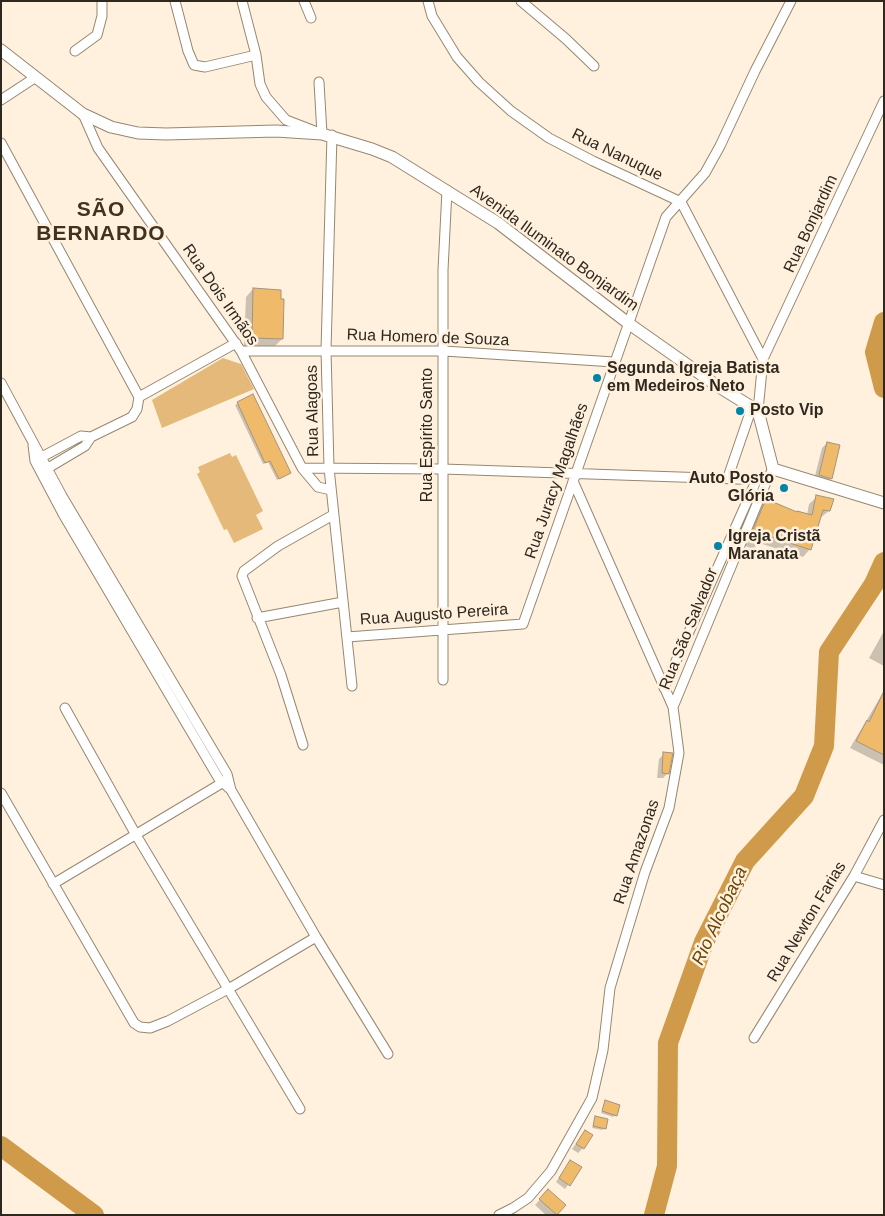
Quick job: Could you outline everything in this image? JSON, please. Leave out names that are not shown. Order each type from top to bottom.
[{"type":"street","points":[[75,52],[97,35],[102,16],[102,1]]},
{"type":"street","points":[[175,1],[188,51],[194,65],[205,67],[256,55]]},
{"type":"street","points":[[242,1],[256,55],[260,84],[273,107],[286,120],[327,134]]},
{"type":"street","points":[[304,1],[312,18]]},
{"type":"street","name":"Rua Nanuque","points":[[428,1],[432,16],[457,57],[478,82],[511,111],[556,142],[593,162],[681,202]]},
{"type":"street","points":[[521,1],[566,39],[594,66]]},
{"type":"street","name":"Rua Juracy Magalhães","points":[[523,624],[666,217],[705,173],[720,146],[754,71],[791,1]]},
{"type":"street","points":[[1,50],[36,76],[1,100]]},
{"type":"street","name":"Rua Dois Irmãos","points":[[36,76],[83,114],[105,159],[238,347],[302,468],[318,487],[331,490]]},
{"type":"street","name":"Rua Alagoas","points":[[319,82],[327,134],[326,350],[329,468],[352,686]]},
{"type":"street","name":"Rua Bonjardim","points":[[763,359],[883,103]]},
{"type":"street","name":"Avenida Iluminato Bonjardim","points":[[83,114],[111,127],[138,133],[192,134],[276,130],[327,134],[392,158],[498,223],[628,323],[716,385],[755,409]]},
{"type":"street","points":[[1,143],[139,397],[137,409],[132,417],[92,437],[85,446],[44,470]]},
{"type":"street","name":"Rua Espírito Santo","points":[[443,680],[443,270],[446,190]]},
{"type":"street","points":[[681,202],[763,359],[755,409],[728,478]]},
{"type":"street","name":"Rua Homero de Souza","points":[[139,397],[238,347],[444,351],[614,362]]},
{"type":"street","points":[[1,383],[33,441],[38,459],[95,561],[231,790],[316,938],[388,1054]]},
{"type":"street","points":[[755,409],[774,469],[828,487],[884,502]]},
{"type":"street","points":[[38,459],[81,436],[92,437]]},
{"type":"street","points":[[302,468],[443,469],[574,478],[728,478],[767,480]]},
{"type":"street","name":"Rua São Salvador","points":[[673,707],[767,480],[774,469]]},
{"type":"street","name":"Rua Amazonas","points":[[499,1215],[528,1198],[550,1171],[592,1098],[599,1075],[610,988],[645,872],[669,808],[675,784],[679,754],[673,707],[574,478]]},
{"type":"street","name":"Rua São Salvador","points":[[664,688],[757,479]]},
{"type":"street","points":[[303,745],[281,674],[242,582],[244,571],[286,541],[333,515]]},
{"type":"street","points":[[257,618],[344,602]]},
{"type":"street","name":"Rua Augusto Pereira","points":[[348,637],[523,624]]},
{"type":"street","points":[[65,708],[136,835],[230,988],[300,1109]]},
{"type":"street","points":[[53,884],[225,781]]},
{"type":"street","points":[[1,793],[134,1024],[140,1027],[150,1028],[168,1021],[230,988],[316,938]]},
{"type":"street","name":"Rua Newton Farias","points":[[754,1038],[854,876],[884,820]]},
{"type":"street","points":[[854,876],[884,884]]},
{"type":"shaded area","points":[[223,358],[241,364],[254,389],[162,428],[152,400]]},
{"type":"shaded area","points":[[230,453],[232,457],[236,455],[263,511],[256,515],[263,529],[234,543],[227,529],[224,530],[197,474],[200,472],[198,467]]},
{"type":"building","points":[[253,288],[281,290],[281,299],[284,299],[283,339],[252,338]]},
{"type":"building","points":[[253,394],[291,473],[279,479],[270,461],[265,463],[237,402]]},
{"type":"building","points":[[827,442],[840,445],[832,479],[819,475]]},
{"type":"building","points":[[816,495],[834,499],[830,511],[823,510],[811,550],[765,535],[762,542],[750,537],[766,499],[797,512],[812,515]]},
{"type":"building","points":[[884,691],[884,755],[856,741],[867,720],[869,722]]},
{"type":"building","points":[[663,752],[673,753],[669,774],[662,773]]},
{"type":"building","points":[[605,1100],[620,1105],[617,1116],[602,1111]]},
{"type":"building","points":[[595,1116],[608,1119],[606,1129],[593,1126]]},
{"type":"building","points":[[585,1130],[593,1135],[584,1149],[576,1144]]},
{"type":"building","points":[[570,1160],[582,1167],[570,1186],[559,1178]]},
{"type":"building","points":[[548,1189],[566,1205],[557,1215],[539,1199]]},
{"type":"waterway","name":"Rio Alcobaça","points":[[884,322],[875,352],[884,388]]},
{"type":"waterway","name":"Rio Alcobaça","points":[[654,1215],[667,1166],[668,1043],[704,942],[745,861],[804,796],[824,746],[829,652],[874,584],[884,562]]},
{"type":"waterway","name":"Rio Alcobaça","points":[[1,1146],[94,1215]]},
{"type":"place","name":"Segunda Igreja Batista em Medeiros Neto","points":[[597,378]]},
{"type":"place","name":"Posto Vip","points":[[740,411]]},
{"type":"place","name":"Auto Posto Glória","points":[[784,488]]},
{"type":"place","name":"Igreja Cristã Maranata","points":[[718,546]]},
{"type":"district","name":"SÃO BERNARDO","points":[[101,222]]}]
